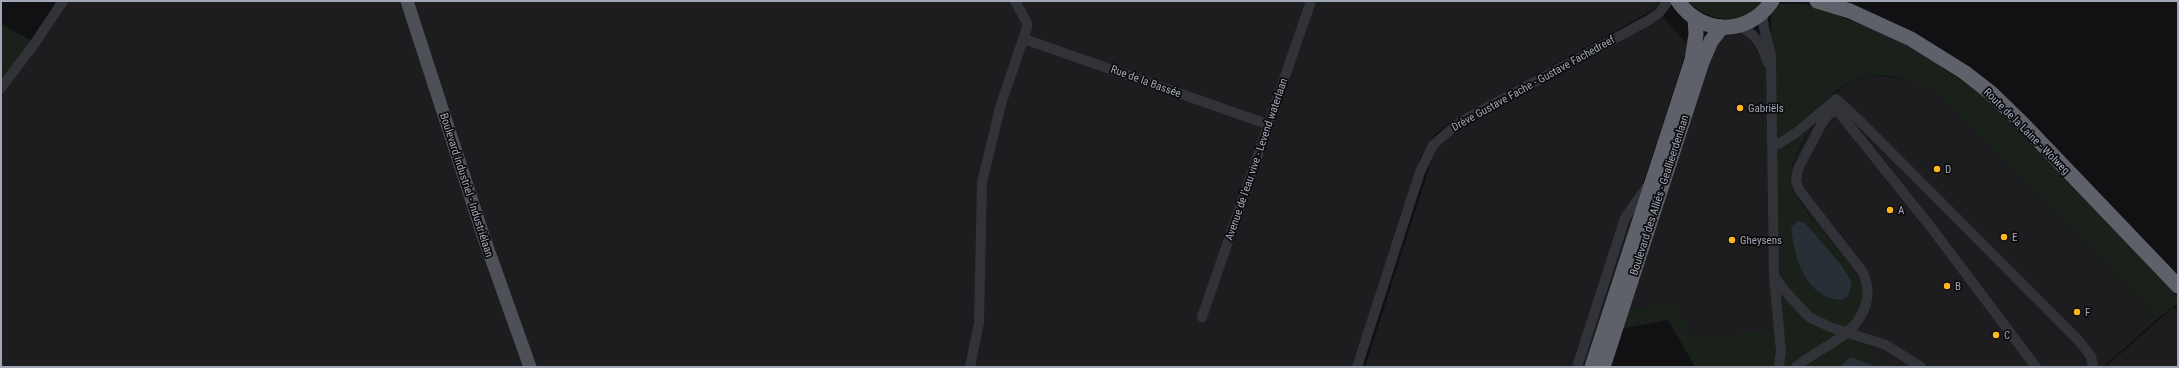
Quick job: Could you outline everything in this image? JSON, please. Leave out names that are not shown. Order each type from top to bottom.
[{"type":"highway","points":[[1681,4],[1695,19],[1707,25],[1722,27],[1738,26],[1748,23],[1762,13],[1772,1]]},
{"type":"highway","name":"Route de la Laine - Wolweg","points":[[1817,1],[1850,11],[1904,36],[1936,53],[1991,93],[2028,129],[2178,286]]},
{"type":"highway","name":"Route de la Laine - Wolweg","points":[[1835,1],[1850,11]]},
{"type":"highway","name":"Boulevard des Alliés - Geallieerdenlaan","points":[[1592,367],[1694,52],[1696,34],[1695,19]]},
{"type":"highway","name":"Boulevard des Alliés - Geallieerdenlaan","points":[[1603,367],[1706,51],[1711,41],[1722,27]]},
{"type":"main road","name":"Boulevard Industriel - Industriélaan","points":[[407,1],[484,238],[530,367]]},
{"type":"street","points":[[1,88],[35,43],[63,1]]},
{"type":"street","points":[[970,367],[979,323],[982,182],[1000,108],[1024,39],[1027,23],[1015,1]]},
{"type":"street","name":"Avenue de l'eau vive - Levend waterlaan","points":[[1202,318],[1267,124],[1311,1]]},
{"type":"street","name":"Drève Gustave Fache - Gustave Fachedreef","points":[[1357,367],[1420,172],[1433,145],[1460,122],[1660,13],[1668,1]]},
{"type":"street","name":"Drève Gustave Fache - Gustave Fachedreef","points":[[1653,17],[1681,4]]},
{"type":"street","points":[[1762,13],[1771,56],[1770,72],[1774,276],[1781,351],[1780,367]]},
{"type":"street","points":[[1738,26],[1753,34],[1758,41],[1770,72]]},
{"type":"street","name":"Rue de la Bassée","points":[[1024,39],[1267,124]]},
{"type":"street","points":[[1772,143],[1778,144],[1796,132],[1836,99],[1839,107],[2036,367]]},
{"type":"street","points":[[1796,367],[1855,327],[1864,310],[1868,297],[1867,281],[1862,271],[1800,191],[1796,181],[1798,169],[1822,123],[1828,115],[1839,107]]},
{"type":"street","points":[[1839,107],[2080,342],[2090,356],[2093,367]]},
{"type":"street","name":"Boulevard des Alliés - Geallieerdenlaan","points":[[1577,367],[1625,218],[1653,178]]},
{"type":"street","points":[[1774,276],[1785,291],[1809,317],[1830,327],[1886,345],[1921,367]]},
{"type":"shaded area","points":[[66,1],[1663,1],[1653,10],[1453,121],[1435,134],[1421,156],[1352,367],[1,367],[1,92]]},
{"type":"shaded area","points":[[1688,1],[1762,1],[1745,15],[1725,19],[1705,14]]},
{"type":"shaded area","points":[[1780,4],[1805,4],[1874,29],[1923,54],[1989,100],[2178,297],[2178,303],[2156,320],[2144,305],[1936,92],[1916,83],[1895,77],[1873,76],[1863,77],[1847,83],[1811,113],[1815,122],[1798,152],[1791,171],[1792,184],[1798,199],[1858,278],[1865,297],[1861,340],[1881,360],[1884,367],[1872,367],[1871,364],[1850,357],[1840,367],[1695,367],[1668,320],[1621,329],[1628,309],[1677,303],[1693,338],[1771,330],[1768,305],[1762,65],[1757,50],[1750,39],[1771,31],[1771,15]]},
{"type":"shaded area","points":[[1659,13],[1688,45],[1584,367],[1365,367],[1435,150],[1456,132]]},
{"type":"shaded area","points":[[1,24],[34,42],[1,83]]},
{"type":"shaded area","points":[[1733,32],[1743,34],[1750,39],[1757,50],[1762,65],[1768,305],[1771,331],[1693,338],[1677,303],[1628,309],[1712,53],[1724,36]]},
{"type":"shaded area","points":[[1871,75],[1912,81],[1936,91],[2144,305],[2156,320],[2103,367],[1884,367],[1881,360],[1861,340],[1864,294],[1806,210],[1794,191],[1790,180],[1791,170],[1797,154],[1815,122],[1811,113],[1851,81]]},
{"type":"shaded area","points":[[1798,221],[1805,223],[1841,265],[1852,282],[1848,296],[1842,300],[1829,298],[1819,292],[1810,284],[1804,274],[1795,251],[1791,227]]},
{"type":"shaded area","points":[[2174,307],[2178,312],[2178,367],[2105,367]]},
{"type":"shaded area","points":[[1850,357],[1871,364],[1872,367],[1840,367]]},
{"type":"place","name":"Gabriëls","points":[[1740,108]]},
{"type":"place","name":"D","points":[[1937,169]]},
{"type":"place","name":"A","points":[[1890,210]]},
{"type":"place","name":"E","points":[[2004,237]]},
{"type":"place","name":"Gheysens","points":[[1732,240]]},
{"type":"place","name":"B","points":[[1947,286]]},
{"type":"place","name":"F","points":[[2077,312]]},
{"type":"place","name":"C","points":[[1996,335]]}]
